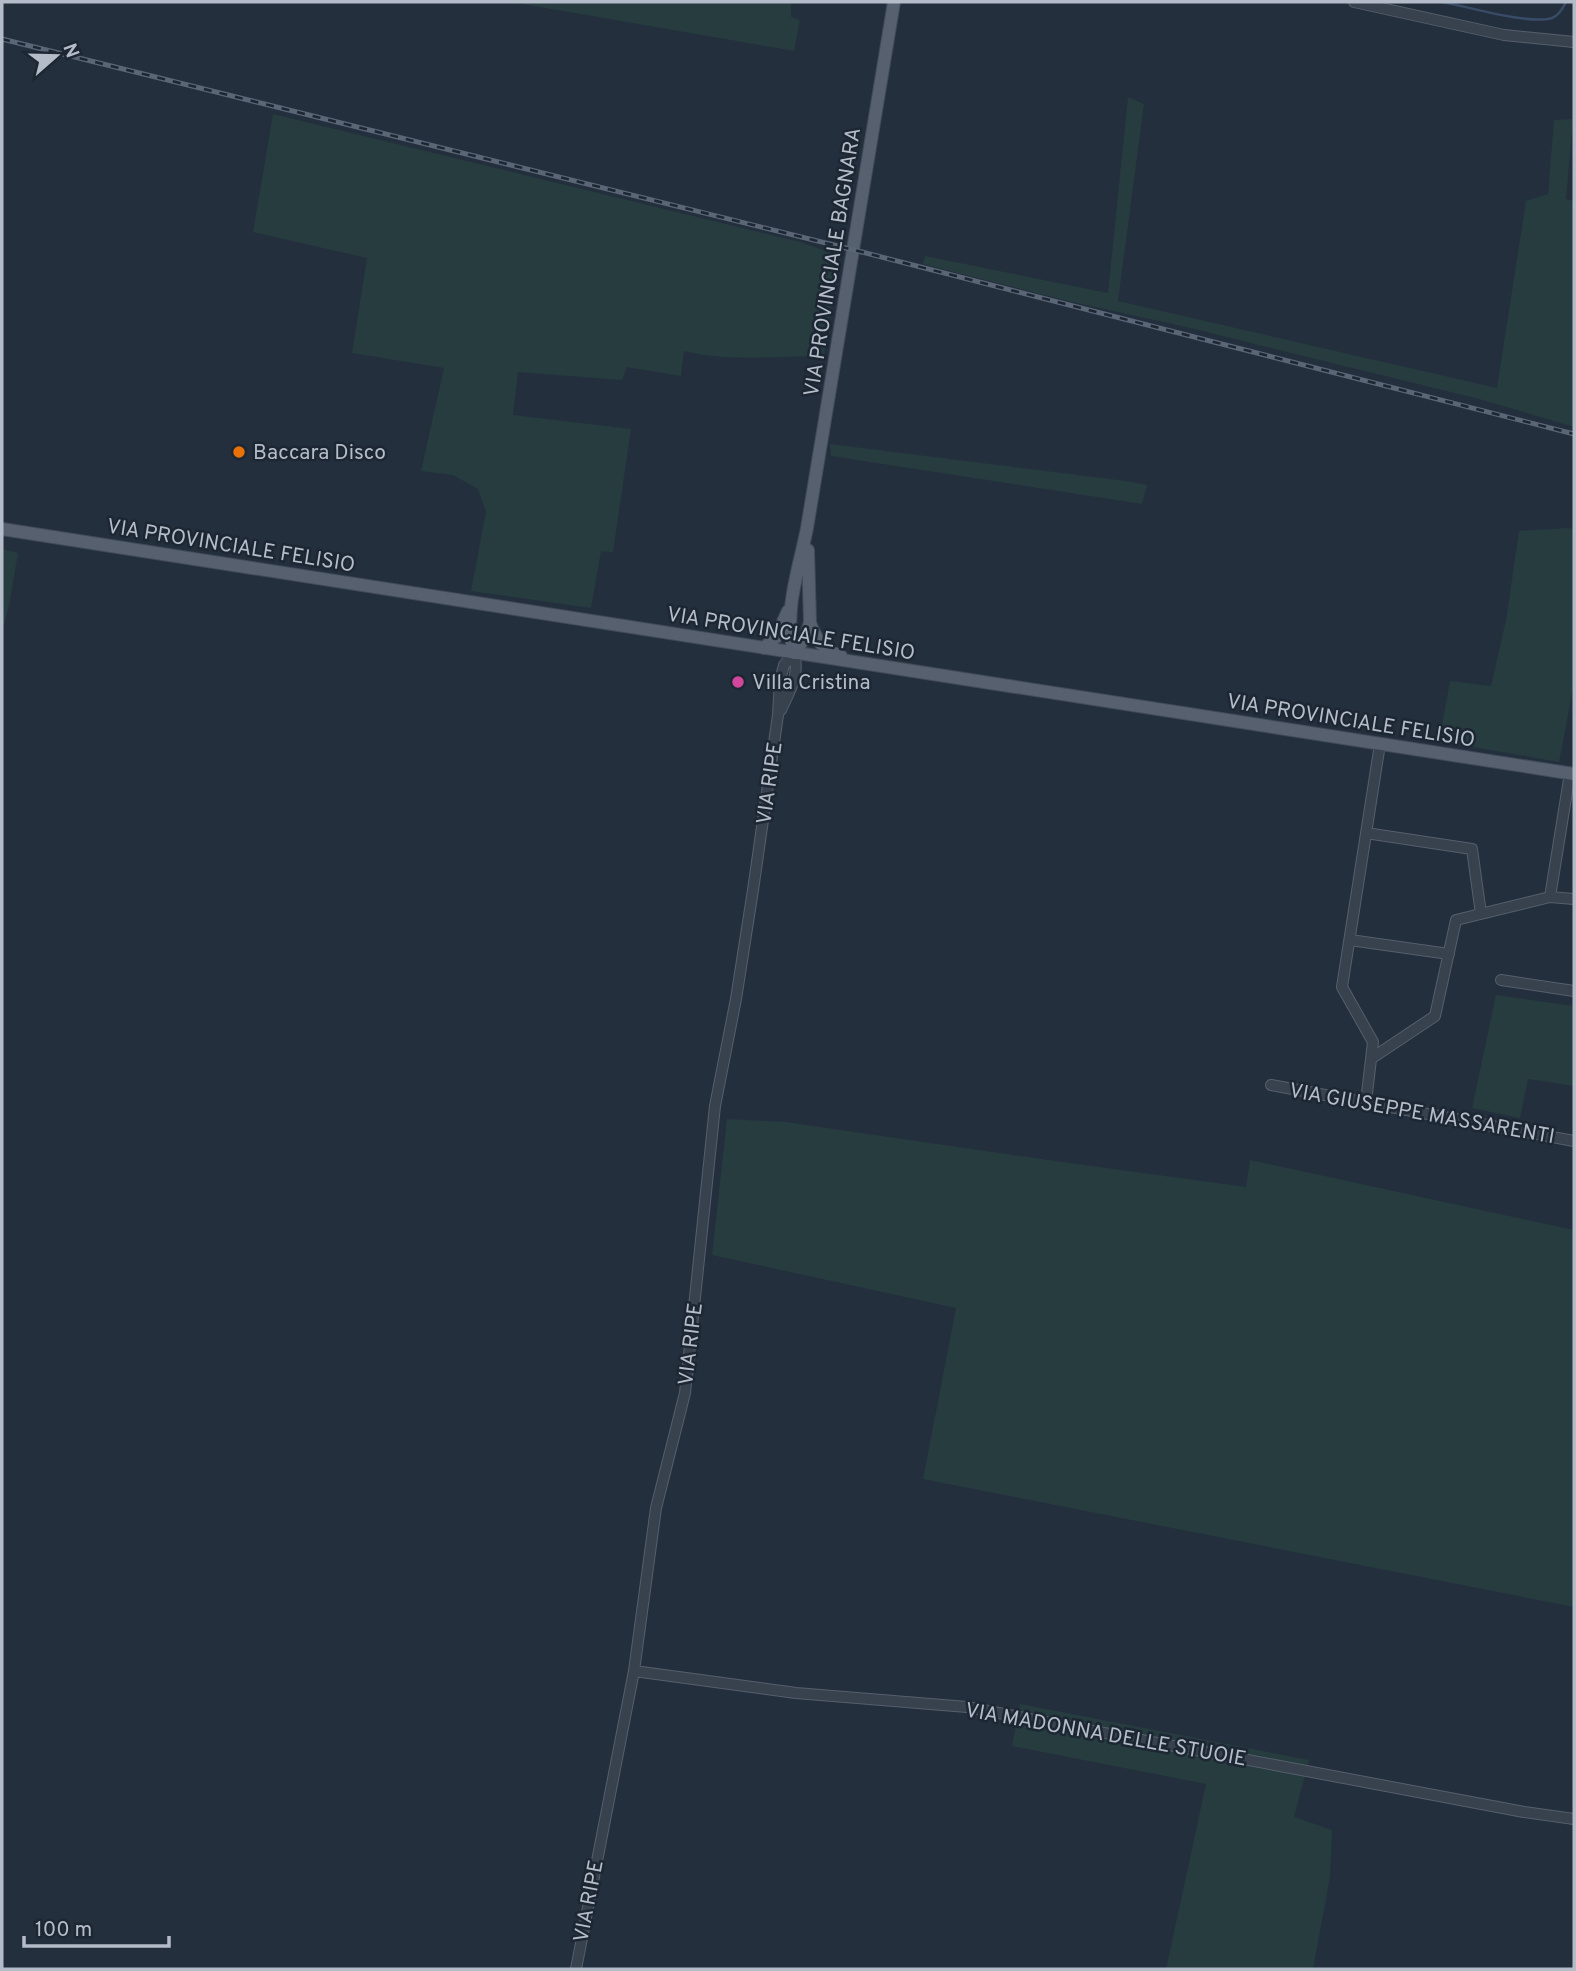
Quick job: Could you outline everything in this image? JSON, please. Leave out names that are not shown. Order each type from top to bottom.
[{"type":"main road","name":"VIA PROVINCIALE BAGNARA","points":[[794,653],[790,608],[807,528],[894,2]]},
{"type":"main road","name":"VIA PROVINCIALE BAGNARA","points":[[807,528],[810,622],[814,635],[822,647],[832,654],[871,665]]},
{"type":"main road","name":"VIA PROVINCIALE FELISIO","points":[[2,529],[1572,774]]},
{"type":"main road","name":"VIA PROVINCIALE BAGNARA","points":[[764,648],[776,637],[790,608]]},
{"type":"main road","name":"VIA PROVINCIALE BAGNARA","points":[[794,653],[806,636],[810,622]]},
{"type":"street","points":[[1354,2],[1504,35],[1574,42]]},
{"type":"street","name":"VIA RIPE","points":[[576,1969],[634,1671],[656,1508],[685,1393],[715,1106],[738,985],[778,715],[780,680],[785,665],[794,653]]},
{"type":"street","points":[[1366,1102],[1373,1042],[1342,987],[1380,744]]},
{"type":"street","points":[[1550,897],[1572,774]]},
{"type":"street","points":[[1366,832],[1472,849],[1481,914]]},
{"type":"street","points":[[1371,1058],[1435,1016],[1456,920],[1550,897],[1574,899]]},
{"type":"street","points":[[1350,940],[1449,954]]},
{"type":"street","points":[[1502,980],[1574,991]]},
{"type":"street","name":"VIA GIUSEPPE MASSARENTI","points":[[1271,1085],[1574,1141]]},
{"type":"street","name":"VIA MADONNA DELLE STUOIE","points":[[634,1671],[796,1693],[967,1707],[1524,1812],[1574,1818]]},
{"type":"green space","points":[[511,2],[784,2],[791,4],[791,17],[800,20],[794,51]]},
{"type":"green space","points":[[1128,97],[1144,104],[1118,301],[1497,388],[1526,201],[1548,194],[1554,120],[1573,119],[1566,199],[1574,201],[1574,427],[1483,400],[923,264],[925,256],[1108,293]]},
{"type":"green space","points":[[273,114],[800,242],[838,255],[824,356],[735,357],[684,351],[681,376],[627,367],[622,380],[518,372],[513,415],[631,429],[613,552],[601,551],[591,608],[471,591],[486,512],[478,489],[453,475],[421,471],[444,368],[352,353],[367,258],[253,232]]},
{"type":"green space","points":[[830,444],[1147,485],[1142,504],[831,456]]},
{"type":"green space","points":[[1574,529],[1574,684],[1559,762],[1439,741],[1450,681],[1491,686],[1506,620],[1519,531]]},
{"type":"green space","points":[[2,549],[18,553],[2,633]]},
{"type":"green space","points":[[1496,995],[1574,1006],[1574,1086],[1528,1079],[1520,1118],[1472,1108]]},
{"type":"green space","points":[[727,1119],[786,1122],[1246,1187],[1250,1160],[1574,1230],[1574,1607],[923,1479],[956,1308],[712,1255]]},
{"type":"green space","points":[[1020,1704],[1309,1760],[1294,1817],[1332,1830],[1330,1877],[1313,1969],[1166,1969],[1206,1784],[1012,1746]]},
{"type":"waterway","points":[[1443,2],[1542,20],[1552,18],[1566,2]]},
{"type":"railway","points":[[2,39],[854,250],[1574,434]]},
{"type":"place","name":"Baccara Disco","points":[[239,452]]},
{"type":"place","name":"Villa Cristina","points":[[738,682]]}]
